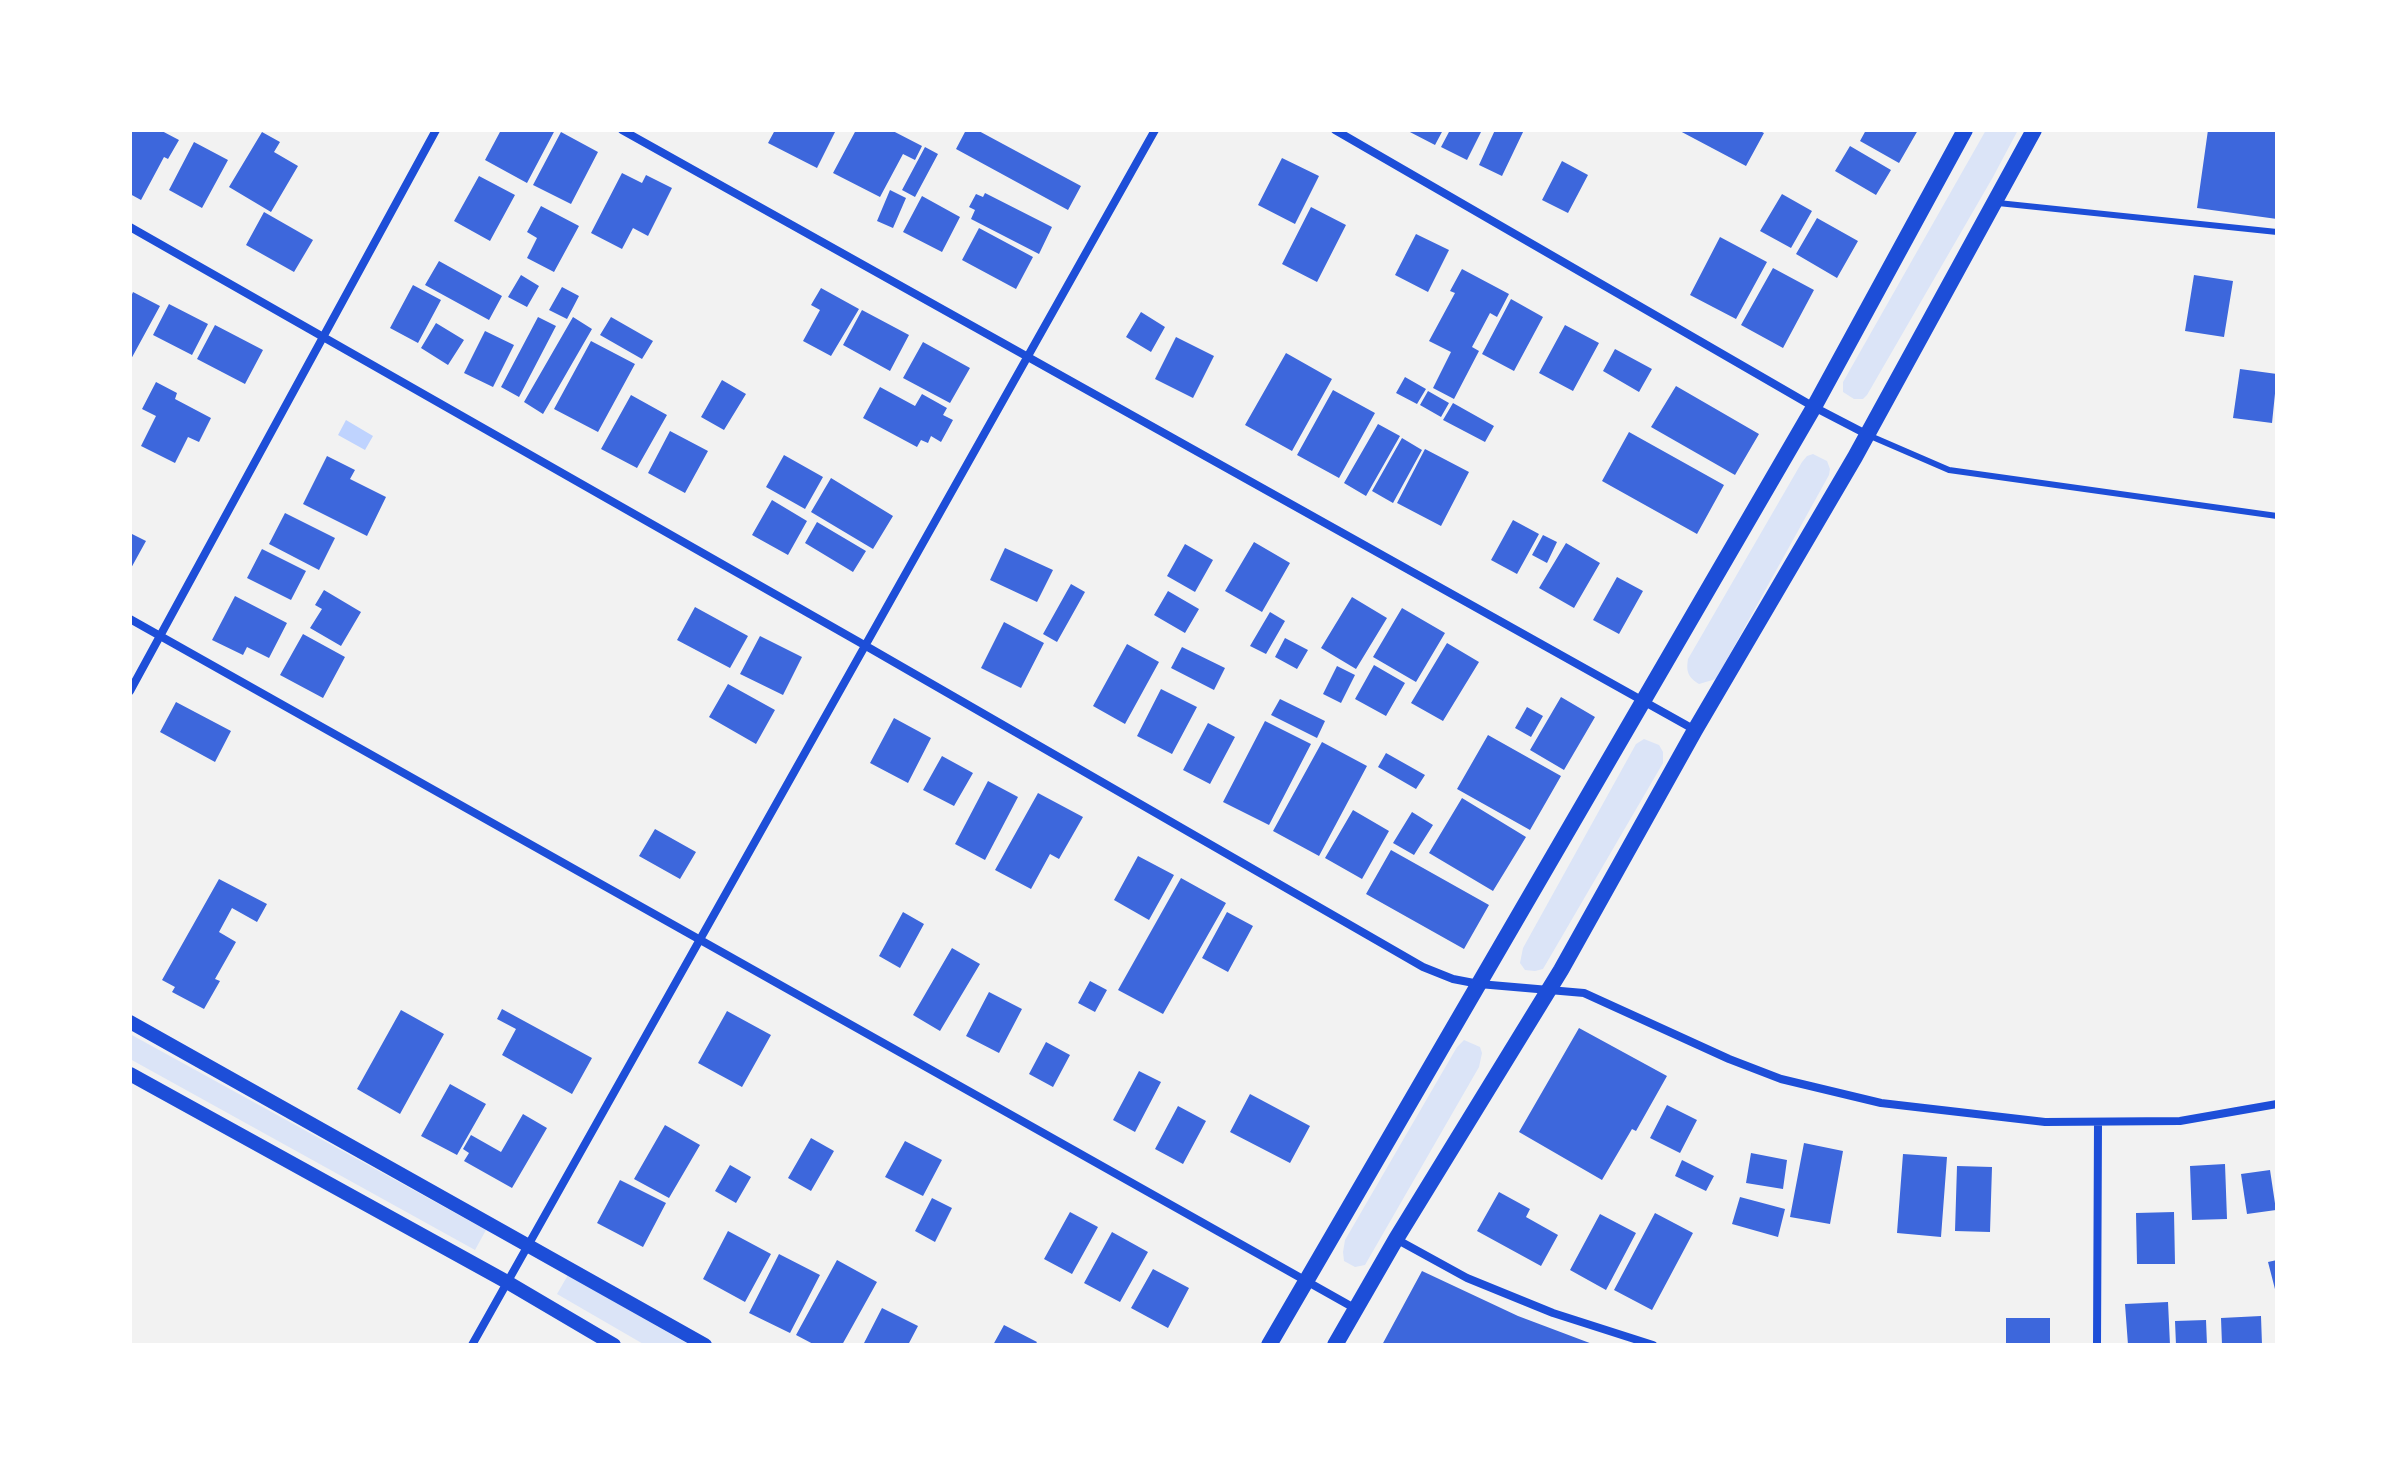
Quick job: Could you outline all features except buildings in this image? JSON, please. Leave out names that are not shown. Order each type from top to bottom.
[{"type":"main road","points":[[1269,1345],[1814,407],[1965,130]]},
{"type":"main road","points":[[1335,1345],[1549,989],[1695,730],[1868,435],[2034,130]]},
{"type":"street","points":[[130,691],[436,130]]},
{"type":"street","points":[[622,130],[1695,730]]},
{"type":"street","points":[[472,1345],[1155,130]]},
{"type":"street","points":[[1335,130],[1814,407],[1868,435]]},
{"type":"street","points":[[130,227],[1423,967],[1453,979],[1479,984],[1584,993],[1729,1059],[1781,1079],[1881,1103],[2045,1122],[2180,1121],[2277,1104]]},
{"type":"street","points":[[130,619],[1356,1309]]},
{"type":"street","points":[[130,1022],[705,1345]]},
{"type":"street","points":[[130,1074],[507,1282],[614,1345]]},
{"type":"street","points":[[2097,1345],[2098,1122]]},
{"type":"street","points":[[1396,1239],[1467,1278],[1553,1313],[1653,1345]]},
{"type":"lane","points":[[1994,202],[2277,232]]},
{"type":"lane","points":[[1868,435],[1949,470],[2277,516]]},
{"type":"shaded area","points":[[1986,130],[2018,130],[1867,395],[1863,399],[1854,399],[1843,392],[1843,382]]},
{"type":"shaded area","points":[[1813,454],[1827,461],[1829,475],[1716,679],[1699,684],[1689,674],[1688,659],[1802,462]]},
{"type":"shaded area","points":[[1644,739],[1659,745],[1663,763],[1543,969],[1525,970],[1520,963],[1523,948],[1636,744]]},
{"type":"shaded area","points":[[130,1034],[486,1230],[475,1250],[130,1059]]},
{"type":"shaded area","points":[[1464,1040],[1480,1047],[1479,1067],[1365,1265],[1355,1267],[1344,1261],[1345,1240],[1457,1047]]},
{"type":"shaded area","points":[[568,1275],[690,1345],[645,1345],[557,1294]]},
{"type":"water","points":[[346,420],[373,436],[365,450],[338,435]]}]
